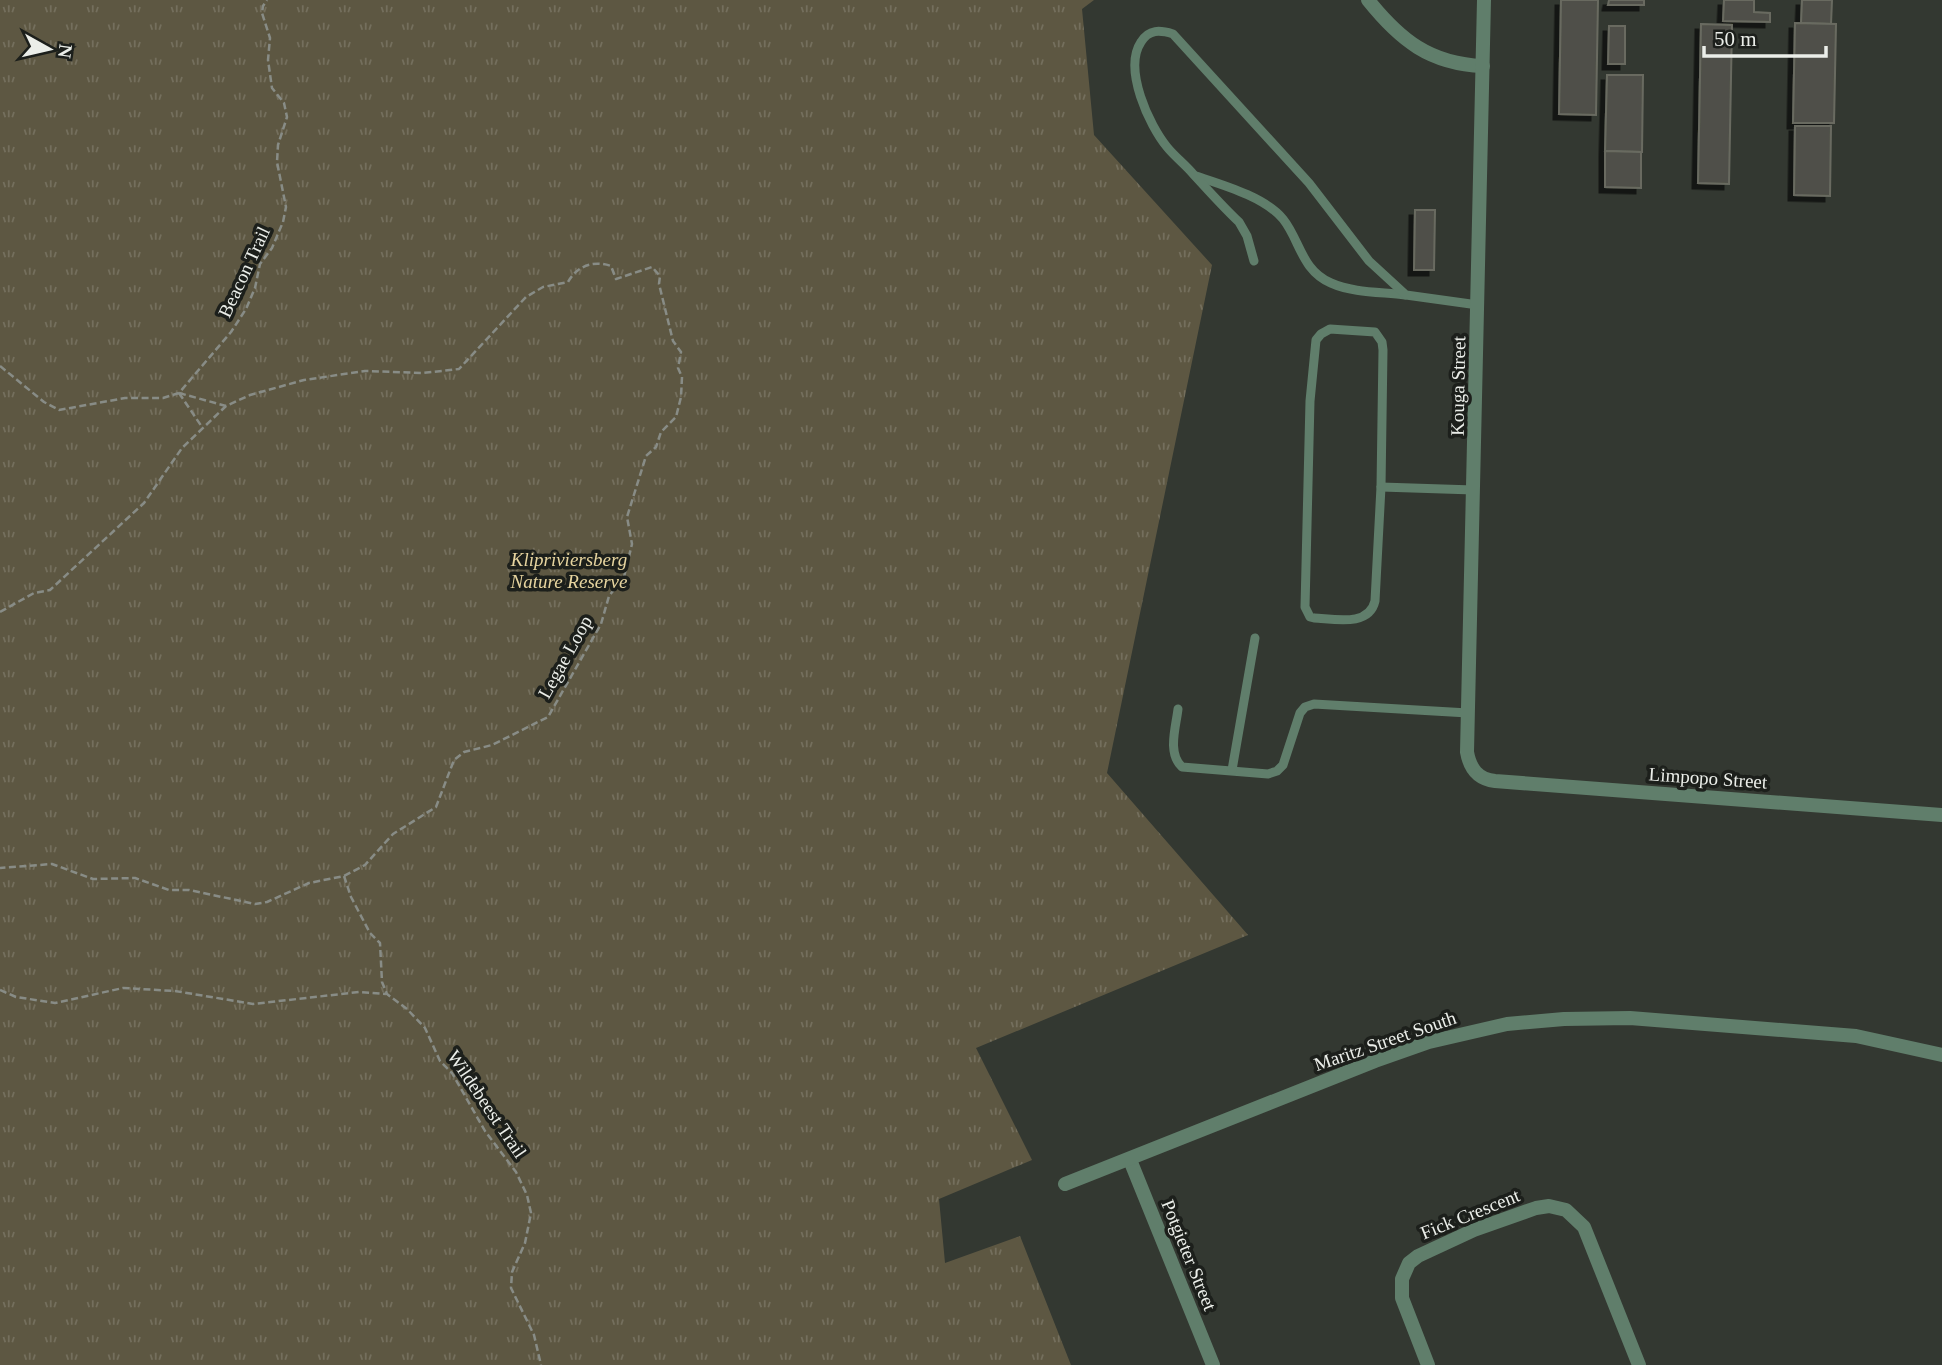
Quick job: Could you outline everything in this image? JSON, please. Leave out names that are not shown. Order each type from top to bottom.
[{"type":"street","points":[[1368,0],[1396,29],[1426,53],[1448,62],[1483,66]]},
{"type":"street","name":"Kouga Street","points":[[1474,771],[1467,752],[1484,0]]},
{"type":"street","name":"Limpopo Street","points":[[1474,771],[1484,779],[1512,783],[1942,815]]},
{"type":"street","name":"Maritz Street South","points":[[1065,1184],[1375,1061],[1429,1042],[1507,1024],[1564,1019],[1630,1018],[1856,1036],[1942,1055]]},
{"type":"street","name":"Potgieter Street","points":[[1130,1160],[1213,1365]]},
{"type":"street","name":"Fick Crescent","points":[[1428,1365],[1402,1298],[1402,1279],[1409,1264],[1418,1256],[1474,1230],[1549,1206],[1566,1210],[1584,1227],[1639,1365]]},
{"type":"lane","points":[[1254,261],[1247,236],[1238,222],[1167,146],[1145,110],[1136,78],[1135,55],[1141,40],[1152,31],[1163,30],[1174,34],[1309,183],[1369,261],[1406,295]]},
{"type":"lane","points":[[1195,175],[1229,187],[1272,208],[1288,226],[1301,256],[1328,282],[1346,288],[1478,305]]},
{"type":"lane","points":[[1330,329],[1371,330],[1380,336],[1382,342],[1381,487],[1375,601],[1372,610],[1358,620],[1310,617],[1305,607],[1310,401],[1317,340],[1330,329]]},
{"type":"lane","points":[[1381,487],[1474,490]]},
{"type":"lane","points":[[1232,770],[1255,638]]},
{"type":"lane","points":[[1178,709],[1174,751],[1178,764],[1187,768],[1268,774],[1277,771],[1287,756],[1300,713],[1305,707],[1314,704],[1468,713]]},
{"type":"path","name":"Beacon Trail","points":[[179,393],[231,332],[246,309],[255,288],[260,264],[272,248],[283,222],[286,207],[276,162],[287,117],[284,103],[272,88],[268,60],[270,38],[262,13],[267,0]]},
{"type":"path","name":"Legae Loop","points":[[0,612],[34,593],[50,590],[144,503],[182,448],[226,406],[250,395],[304,380],[365,372],[423,373],[459,369],[526,298],[543,287],[568,282],[574,271],[599,262],[611,266],[616,279],[652,267],[660,276],[659,284],[673,341],[681,352],[678,368],[682,377],[681,397],[676,417],[661,432],[656,447],[646,456],[627,517],[632,544],[624,577],[608,596],[601,624],[548,717],[492,745],[464,752],[454,760],[436,807],[393,834],[365,865],[344,876],[309,883],[267,902],[255,904],[189,890],[169,890],[135,878],[93,879],[52,864],[0,868]]},
{"type":"path","points":[[0,366],[44,402],[59,410],[104,400],[163,398],[179,393],[226,406]]},
{"type":"path","points":[[179,393],[202,427]]},
{"type":"path","points":[[0,990],[16,997],[55,1003],[123,988],[175,991],[253,1004],[359,992],[387,994],[382,982],[380,943],[370,933],[351,897],[344,876]]},
{"type":"path","name":"Wildebeest Trail","points":[[387,994],[407,1009],[425,1028],[440,1060],[452,1073],[485,1131],[516,1172],[527,1195],[531,1213],[525,1243],[512,1272],[512,1288],[534,1335],[541,1365]]},
{"type":"green space","name":"Klipriviersberg Nature Reserve","points":[[0,0],[1094,0],[1082,9],[1094,135],[1212,265],[1107,773],[1248,935],[976,1048],[1032,1160],[939,1199],[945,1263],[1020,1236],[1071,1365],[0,1365]]},
{"type":"building","points":[[1561,0],[1598,0],[1596,115],[1559,114]]},
{"type":"building","points":[[1609,0],[1644,0],[1644,5],[1608,5]]},
{"type":"building","points":[[1724,0],[1754,0],[1754,12],[1770,13],[1770,22],[1723,21]]},
{"type":"building","points":[[1802,0],[1832,0],[1831,24],[1801,23]]},
{"type":"building","points":[[1795,23],[1836,24],[1834,123],[1793,123]]},
{"type":"building","points":[[1701,24],[1732,25],[1729,184],[1698,183]]},
{"type":"building","points":[[1609,26],[1625,26],[1625,64],[1608,64]]},
{"type":"building","points":[[1607,75],[1643,75],[1642,152],[1605,151]]},
{"type":"building","points":[[1795,126],[1831,126],[1830,196],[1794,195]]},
{"type":"building","points":[[1605,151],[1641,152],[1641,188],[1605,187]]},
{"type":"building","points":[[1415,210],[1435,210],[1434,270],[1414,270]]}]
